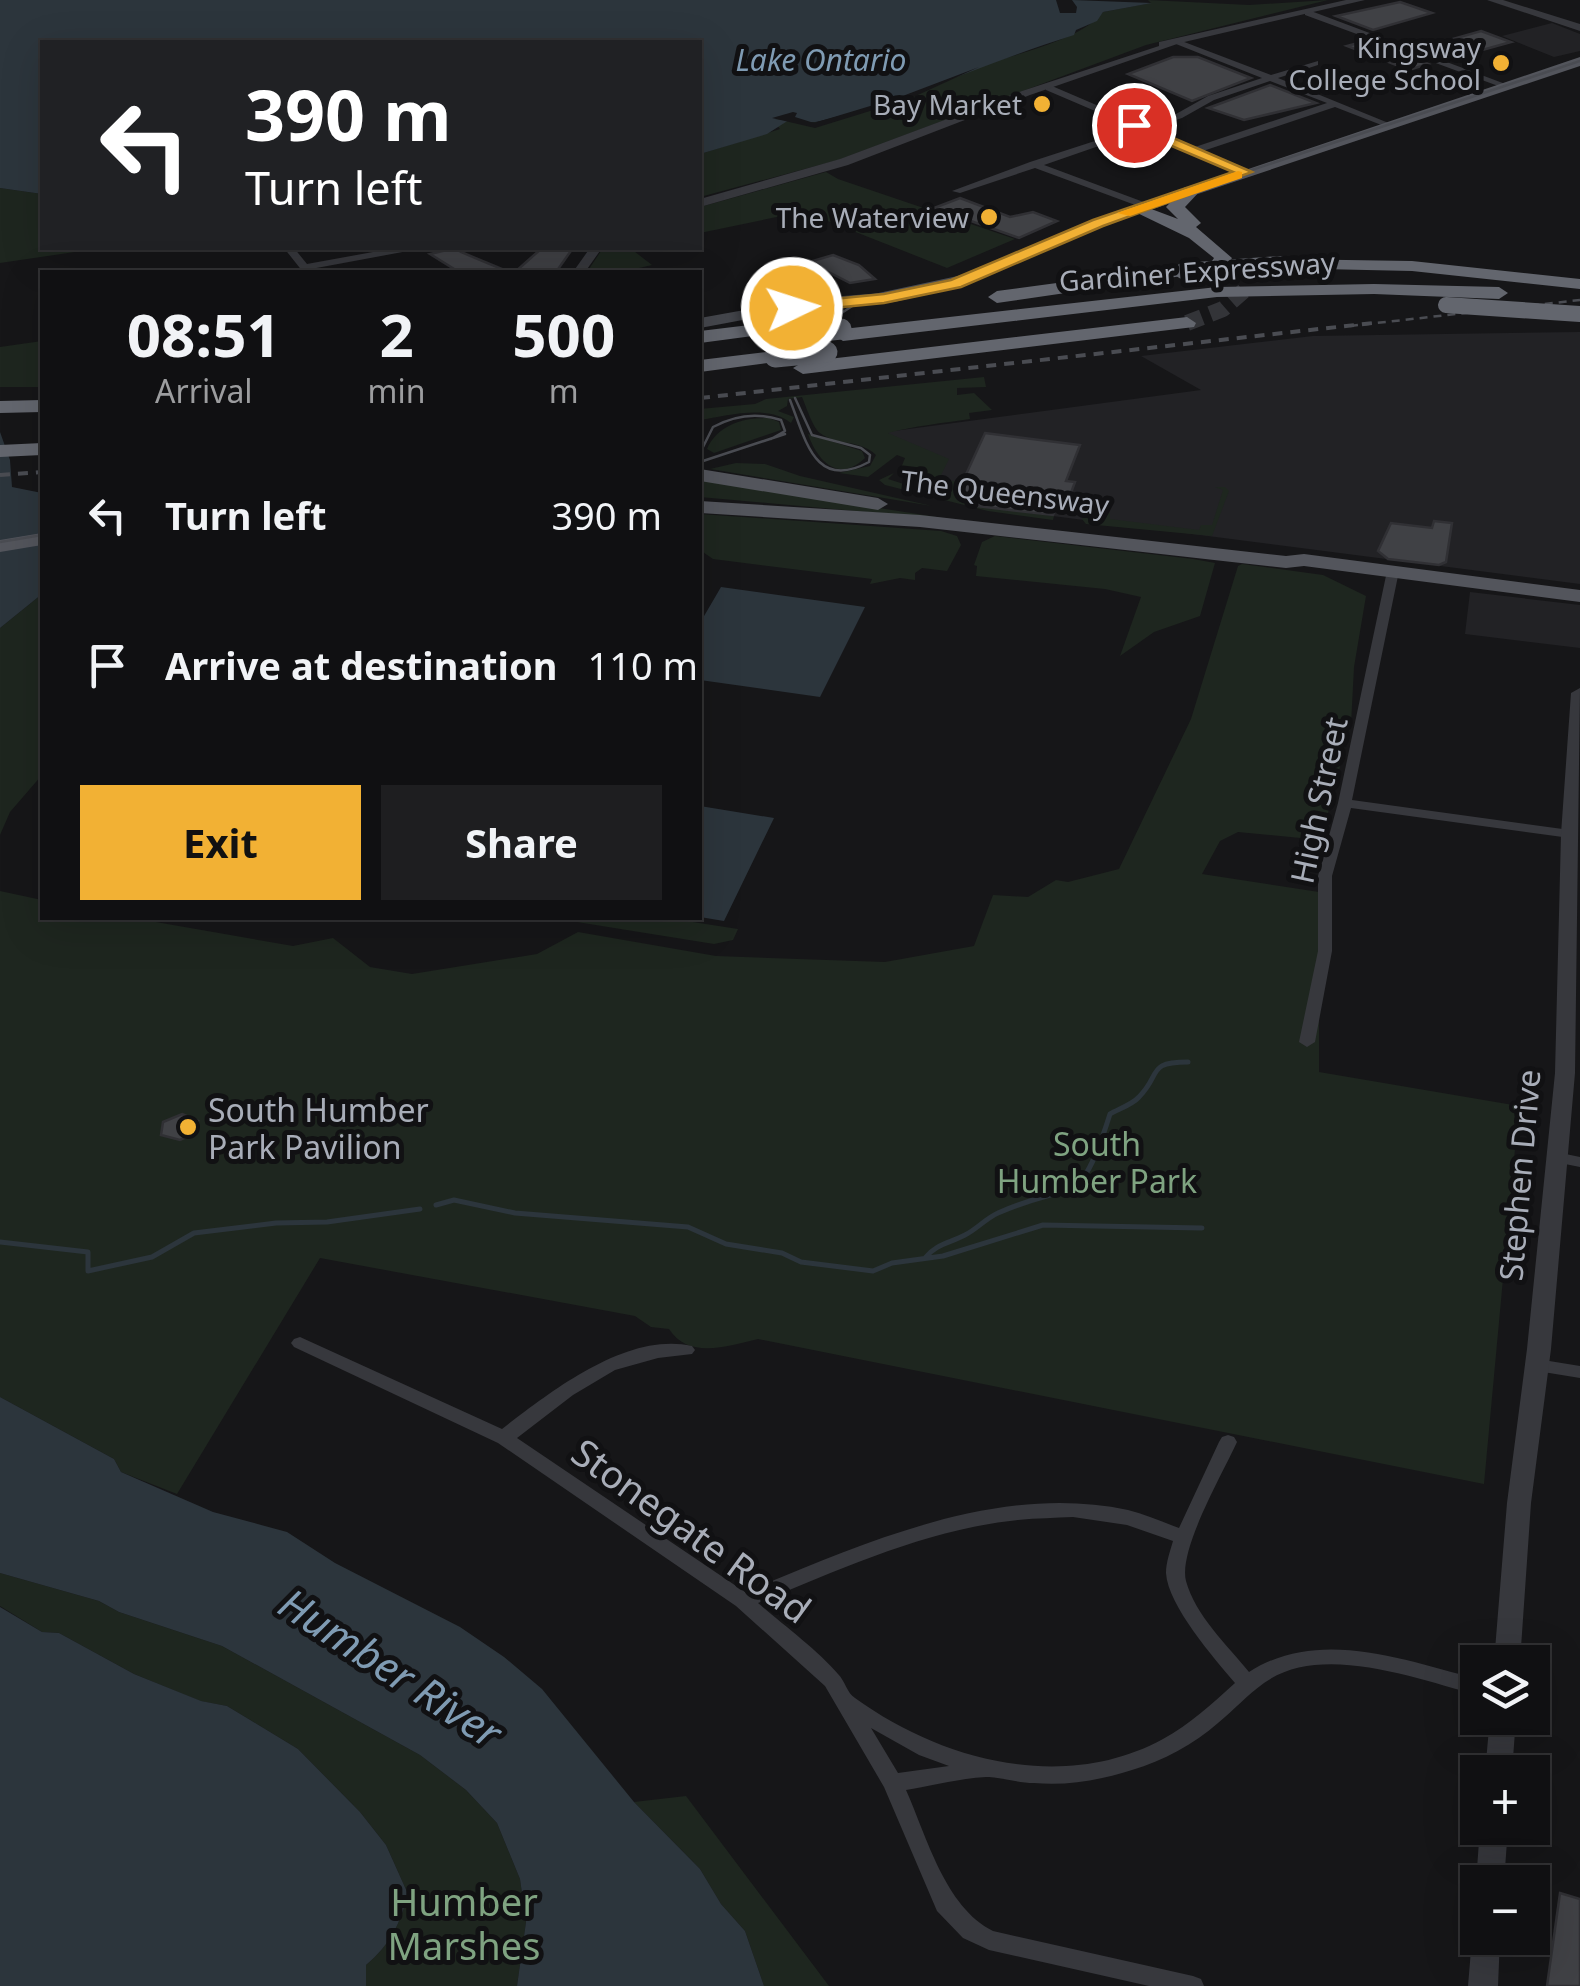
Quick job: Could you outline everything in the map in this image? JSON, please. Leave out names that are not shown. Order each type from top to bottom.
[{"type":"highway","points":[[1190,191],[1175,207],[1192,223]]},
{"type":"highway","points":[[1142,208],[1192,223],[1228,242],[1245,258],[1252,272],[1248,287]]},
{"type":"highway","points":[[842,332],[1059,298],[1176,287],[1211,276],[1219,268],[1223,258],[1214,246],[1142,208]]},
{"type":"highway","points":[[702,337],[1184,271],[1280,264],[1412,266],[1580,284]]},
{"type":"highway","name":"Gardiner Expressway","points":[[702,350],[1217,292],[1374,289],[1580,300]]},
{"type":"highway","name":"Gardiner Expressway","points":[[702,366],[773,364],[827,352],[1194,312],[1446,304],[1580,314]]},
{"type":"highway","points":[[702,379],[773,364],[803,368],[1186,323]]},
{"type":"highway","points":[[0,395],[40,394]]},
{"type":"highway","points":[[0,408],[40,406]]},
{"type":"highway","points":[[0,420],[40,419]]},
{"type":"highway","points":[[0,440],[40,442]]},
{"type":"highway","points":[[0,452],[40,442]]},
{"type":"main road","points":[[702,323],[906,295],[965,278],[1190,191],[1580,62]]},
{"type":"main road","name":"The Queensway","points":[[702,475],[926,512],[1220,544],[1304,560],[1580,596]]},
{"type":"main road","name":"The Queensway","points":[[702,507],[920,521],[1286,562],[1304,560]]},
{"type":"main road","points":[[0,532],[40,524]]},
{"type":"main road","points":[[0,546],[40,539]]},
{"type":"street","points":[[1252,25],[1338,0]]},
{"type":"street","points":[[702,202],[826,168],[1177,43],[1360,0]]},
{"type":"street","points":[[1492,0],[1580,24]]},
{"type":"street","points":[[1518,0],[1580,24]]},
{"type":"street","points":[[1308,13],[1504,85]]},
{"type":"street","points":[[1177,43],[1387,124]]},
{"type":"street","points":[[957,191],[1316,63]]},
{"type":"street","points":[[1044,90],[1245,172]]},
{"type":"street","points":[[1193,150],[1334,104]]},
{"type":"street","points":[[1032,164],[1039,172],[1142,208]]},
{"type":"street","points":[[291,250],[307,270],[399,250]]},
{"type":"street","name":"High Street","points":[[1308,1042],[1325,951],[1326,876],[1393,571]]},
{"type":"street","name":"Stephen Drive","points":[[1508,1645],[1519,1503],[1568,1160],[1573,989],[1570,834],[1580,693]]},
{"type":"street","points":[[1345,803],[1570,834]]},
{"type":"street","name":"Stonegate Road","points":[[300,1343],[504,1438],[743,1601],[832,1680],[848,1703],[894,1783],[933,1882],[945,1904],[971,1932],[989,1940],[1193,1986]]},
{"type":"street","points":[[504,1438],[610,1363],[645,1352],[686,1350]]},
{"type":"street","points":[[1538,1364],[1580,1372]]},
{"type":"street","points":[[1228,1442],[1209,1490],[1182,1537],[1176,1579],[1209,1634],[1246,1682]]},
{"type":"street","points":[[743,1601],[904,1538],[990,1516],[1104,1514],[1157,1525],[1182,1537]]},
{"type":"street","points":[[894,1783],[986,1770],[1066,1775],[1128,1763],[1193,1732],[1230,1702],[1246,1682],[1295,1659],[1333,1657],[1460,1683]]},
{"type":"street","points":[[848,1703],[918,1745],[986,1770]]},
{"type":"street","points":[[1483,1986],[1485,1955]]},
{"type":"shaded area","points":[[1552,23],[1580,34],[1580,51],[1554,57],[1502,36]]},
{"type":"shaded area","points":[[1580,332],[1580,584],[968,505],[957,494],[962,483],[939,480],[942,470],[886,432],[1201,390],[1141,356],[1313,336]]},
{"type":"shaded area","points":[[1470,592],[1580,605],[1580,648],[1465,634]]},
{"type":"green space","points":[[1148,0],[1249,5],[1328,0],[1146,45],[838,160],[702,196],[702,153],[780,129],[772,118],[813,123],[837,118],[1059,40],[1092,23],[1103,12],[1151,3]]},
{"type":"green space","points":[[826,172],[1015,239],[947,268],[810,214],[801,218],[791,214],[702,233],[702,206]]},
{"type":"green space","points":[[0,188],[40,194],[40,250],[88,250],[0,263]]},
{"type":"green space","points":[[602,250],[633,250],[652,265],[631,270],[588,270]]},
{"type":"green space","points":[[40,341],[40,387],[0,387],[0,347]]},
{"type":"green space","points":[[984,377],[986,387],[957,388],[957,395],[974,393],[992,410],[969,413],[970,419],[888,433],[949,459],[939,479],[962,482],[957,494],[968,505],[1054,516],[1053,520],[988,511],[885,485],[879,480],[894,473],[888,479],[910,486],[908,489],[916,491],[923,485],[923,475],[901,468],[905,458],[897,455],[868,477],[839,473],[870,466],[876,455],[820,433],[802,397],[788,399],[787,406],[778,411],[794,417],[791,423],[759,413],[702,420],[702,409],[755,404],[766,399]]},
{"type":"green space","points":[[769,418],[779,422],[781,430],[714,453],[707,449],[717,434],[732,424]]},
{"type":"green space","points":[[808,434],[862,451],[865,458],[855,466],[837,469],[823,460]]},
{"type":"green space","points":[[736,463],[765,464],[800,476],[932,506],[710,469]]},
{"type":"green space","points":[[702,480],[956,520],[702,497]]},
{"type":"green space","points":[[1215,487],[1229,491],[1212,536],[1086,524],[1082,519],[1086,503],[1102,503],[1100,511],[1110,513],[1110,519],[1199,530],[1201,525],[1212,525],[1223,490]]},
{"type":"green space","points":[[702,514],[941,531],[957,536],[961,545],[947,571],[922,568],[915,573],[915,580],[900,578],[870,584],[872,579],[713,559],[702,551]]},
{"type":"green space","points":[[995,536],[1215,563],[1200,616],[1154,632],[1120,656],[1141,597],[1105,589],[976,576],[974,565],[982,542]]},
{"type":"green space","name":"South Humber Park","points":[[1238,566],[1323,575],[1366,596],[1354,667],[1351,724],[1321,840],[1238,832],[1220,841],[1202,874],[1319,892],[1319,1072],[1519,1106],[1484,1484],[758,1339],[698,1348],[677,1339],[669,1329],[651,1327],[635,1316],[320,1258],[177,1494],[121,1472],[114,1459],[0,1397],[0,891],[40,900],[40,920],[144,920],[293,946],[333,938],[370,967],[412,974],[537,954],[578,932],[716,956],[885,962],[974,946],[993,895],[1028,897],[1056,880],[1068,882],[1119,869],[1191,719]]},
{"type":"green space","points":[[40,596],[40,777],[10,812],[0,835],[0,628]]},
{"type":"green space","points":[[564,920],[680,920],[738,929],[733,940],[714,944]]},
{"type":"green space","name":"Humber Marshes","points":[[0,1573],[99,1601],[119,1612],[222,1646],[420,1755],[466,1790],[497,1823],[520,1879],[526,1922],[517,1986],[366,1986],[366,1965],[393,1933],[408,1894],[386,1845],[360,1812],[298,1749],[227,1706],[200,1701],[134,1674],[59,1633],[42,1632],[0,1606]]},
{"type":"green space","points":[[686,1796],[829,1986],[764,1986],[745,1931],[721,1904],[700,1869],[634,1802]]},
{"type":"water","name":"Lake Ontario","points":[[0,0],[1056,0],[1060,13],[1076,13],[1072,0],[1152,3],[1103,12],[1097,21],[1076,30],[1074,35],[885,103],[814,122],[787,119],[775,120],[789,120],[767,134],[702,153],[702,40],[40,40],[40,194],[0,188]]},
{"type":"water","points":[[0,432],[10,460],[12,487],[40,493],[40,596],[0,628]]},
{"type":"water","points":[[721,587],[865,607],[820,697],[702,680],[702,620]]},
{"type":"water","points":[[702,806],[774,818],[724,921],[702,917]]},
{"type":"water","name":"Humber River","points":[[0,1397],[114,1459],[121,1472],[213,1512],[287,1532],[335,1563],[460,1627],[504,1657],[542,1689],[634,1802],[700,1869],[721,1904],[745,1931],[764,1986],[517,1986],[526,1922],[520,1879],[497,1823],[466,1790],[420,1755],[222,1646],[119,1612],[99,1601],[0,1573]]},
{"type":"water","points":[[0,1607],[42,1632],[59,1633],[134,1674],[201,1701],[227,1706],[298,1749],[360,1812],[386,1845],[408,1894],[393,1933],[366,1965],[366,1986],[0,1986]]},
{"type":"pier","points":[[979,67],[909,99],[815,128],[772,118],[793,112],[797,113],[795,117],[814,123],[900,97]]},
{"type":"building","points":[[1400,2],[1432,13],[1373,30],[1336,16]]},
{"type":"building","points":[[1481,31],[1511,42],[1450,59],[1421,48]]},
{"type":"building","points":[[1365,41],[1428,64],[1409,70],[1347,46]]},
{"type":"building","points":[[1173,57],[1198,57],[1251,78],[1192,101],[1128,74]]},
{"type":"building","points":[[1270,85],[1316,103],[1244,120],[1208,108]]},
{"type":"building","name":"The Waterview","points":[[960,198],[1010,217],[1033,212],[1057,221],[1019,238],[934,208]]},
{"type":"building","points":[[458,250],[504,270],[456,270],[430,254]]},
{"type":"building","points":[[540,250],[572,250],[557,270],[517,270]]},
{"type":"building","points":[[833,255],[859,265],[875,279],[850,283],[809,262]]},
{"type":"building","points":[[985,433],[1080,445],[1066,481],[1075,482],[1067,504],[1058,503],[1053,515],[968,505],[957,494]]},
{"type":"building","points":[[1434,521],[1452,523],[1446,562],[1439,565],[1388,559],[1378,551],[1391,523],[1432,528]]},
{"type":"building","name":"South Humber Park Pavilion","points":[[182,1114],[198,1121],[193,1134],[180,1140],[161,1135],[163,1122]]},
{"type":"building","points":[[1560,1893],[1580,1899],[1580,1986],[1547,1986]]},
{"type":"waterway","points":[[925,1258],[998,1213],[1072,1187],[1091,1166],[1110,1114],[1136,1100],[1160,1067],[1188,1062]]},
{"type":"waterway","points":[[436,1205],[454,1200],[515,1213],[688,1227],[726,1244],[782,1253],[801,1262],[873,1271],[892,1263],[943,1256],[1043,1225],[1202,1228]]},
{"type":"waterway","points":[[0,1242],[88,1252],[88,1271],[152,1257],[194,1233],[276,1223],[327,1222],[420,1209]]},
{"type":"tunnel","points":[[1187,323],[1223,309],[1248,287]]},
{"type":"tram line","points":[[837,316],[866,297],[973,274],[1110,217],[1580,61]]},
{"type":"tram line","points":[[790,400],[808,445],[824,466],[851,469],[869,462],[870,455],[861,448],[812,435],[795,398]]},
{"type":"tram line","points":[[702,449],[713,427],[738,417],[781,420],[785,431],[773,438]]},
{"type":"tram line","points":[[773,438],[785,434]]},
{"type":"tram line","points":[[702,461],[773,438]]},
{"type":"tram line","points":[[0,542],[40,535]]},
{"type":"railway","points":[[1350,326],[1580,300]]},
{"type":"railway","points":[[702,398],[1373,323]]},
{"type":"railway","points":[[0,475],[40,472]]},
{"type":"slow traffic","points":[[1125,213],[1238,175]]},
{"type":"place","name":"Kingsway College School","points":[[1501,63]]},
{"type":"place","name":"Bay Market","points":[[1042,104]]},
{"type":"place","name":"The Waterview","points":[[989,217]]},
{"type":"place","name":"South Humber Park Pavilion","points":[[188,1127]]},
{"type":"route","points":[[792,308],[884,298],[956,284],[1098,223],[1245,172],[1134,125]]}]
